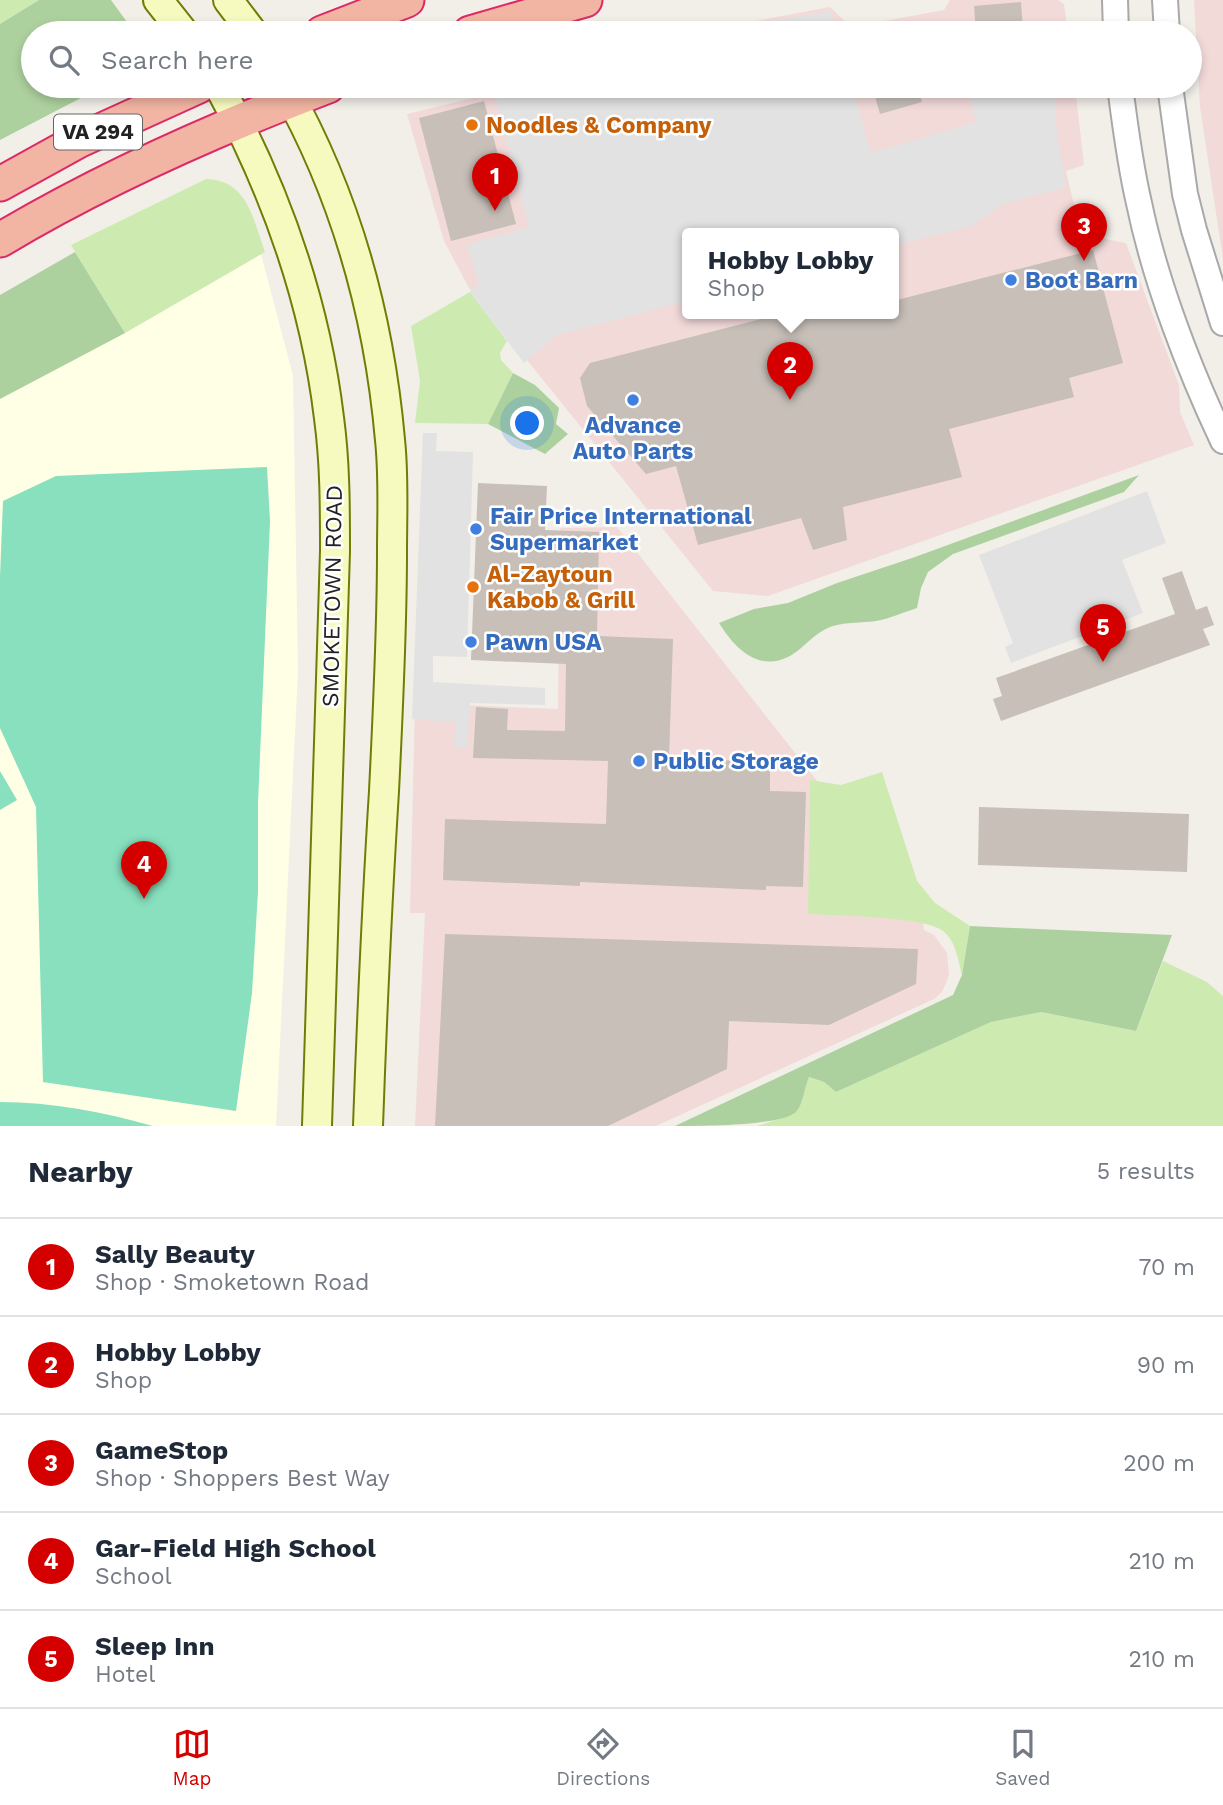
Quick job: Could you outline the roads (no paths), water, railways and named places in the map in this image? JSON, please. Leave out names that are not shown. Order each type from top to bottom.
[{"type":"highway","points":[[353,21],[407,0]]},
{"type":"highway","points":[[512,21],[585,0]]},
{"type":"highway","name":"VA 294","points":[[0,184],[78,141],[173,98]]},
{"type":"highway","name":"VA 294","points":[[0,240],[107,182],[238,121],[279,98]]},
{"type":"main road","points":[[158,0],[175,21]]},
{"type":"main road","points":[[228,0],[244,21]]},
{"type":"main road","name":"SMOKETOWN ROAD","points":[[226,98],[261,170],[305,295],[323,381],[334,482],[335,551],[317,1126]]},
{"type":"main road","points":[[290,98],[315,149],[357,259],[383,378],[391,441],[392,614],[368,1126]]},
{"type":"street","points":[[1115,0],[1116,21]]},
{"type":"street","points":[[1165,0],[1166,21]]},
{"type":"street","points":[[1123,98],[1139,204],[1157,270],[1182,343],[1223,442]]},
{"type":"street","points":[[1172,98],[1187,203],[1223,323]]},
{"type":"place","name":"Noodles & Company","points":[[472,125]]},
{"type":"place","name":"Sally Beauty","points":[[495,211]]},
{"type":"place","name":"GameStop","points":[[1084,261]]},
{"type":"place","name":"Boot Barn","points":[[1011,280]]},
{"type":"place","name":"Advance Auto Parts","points":[[633,400]]},
{"type":"place","name":"Hobby Lobby","points":[[790,400]]},
{"type":"place","name":"Fair Price International Supermarket","points":[[476,529]]},
{"type":"place","name":"Al-Zaytoun Kabob & Grill","points":[[473,587]]},
{"type":"place","name":"Pawn USA","points":[[471,642]]},
{"type":"place","name":"Sleep Inn","points":[[1103,662]]},
{"type":"place","name":"Public Storage","points":[[639,761]]},
{"type":"place","name":"Gar-Field High School","points":[[144,899]]}]
